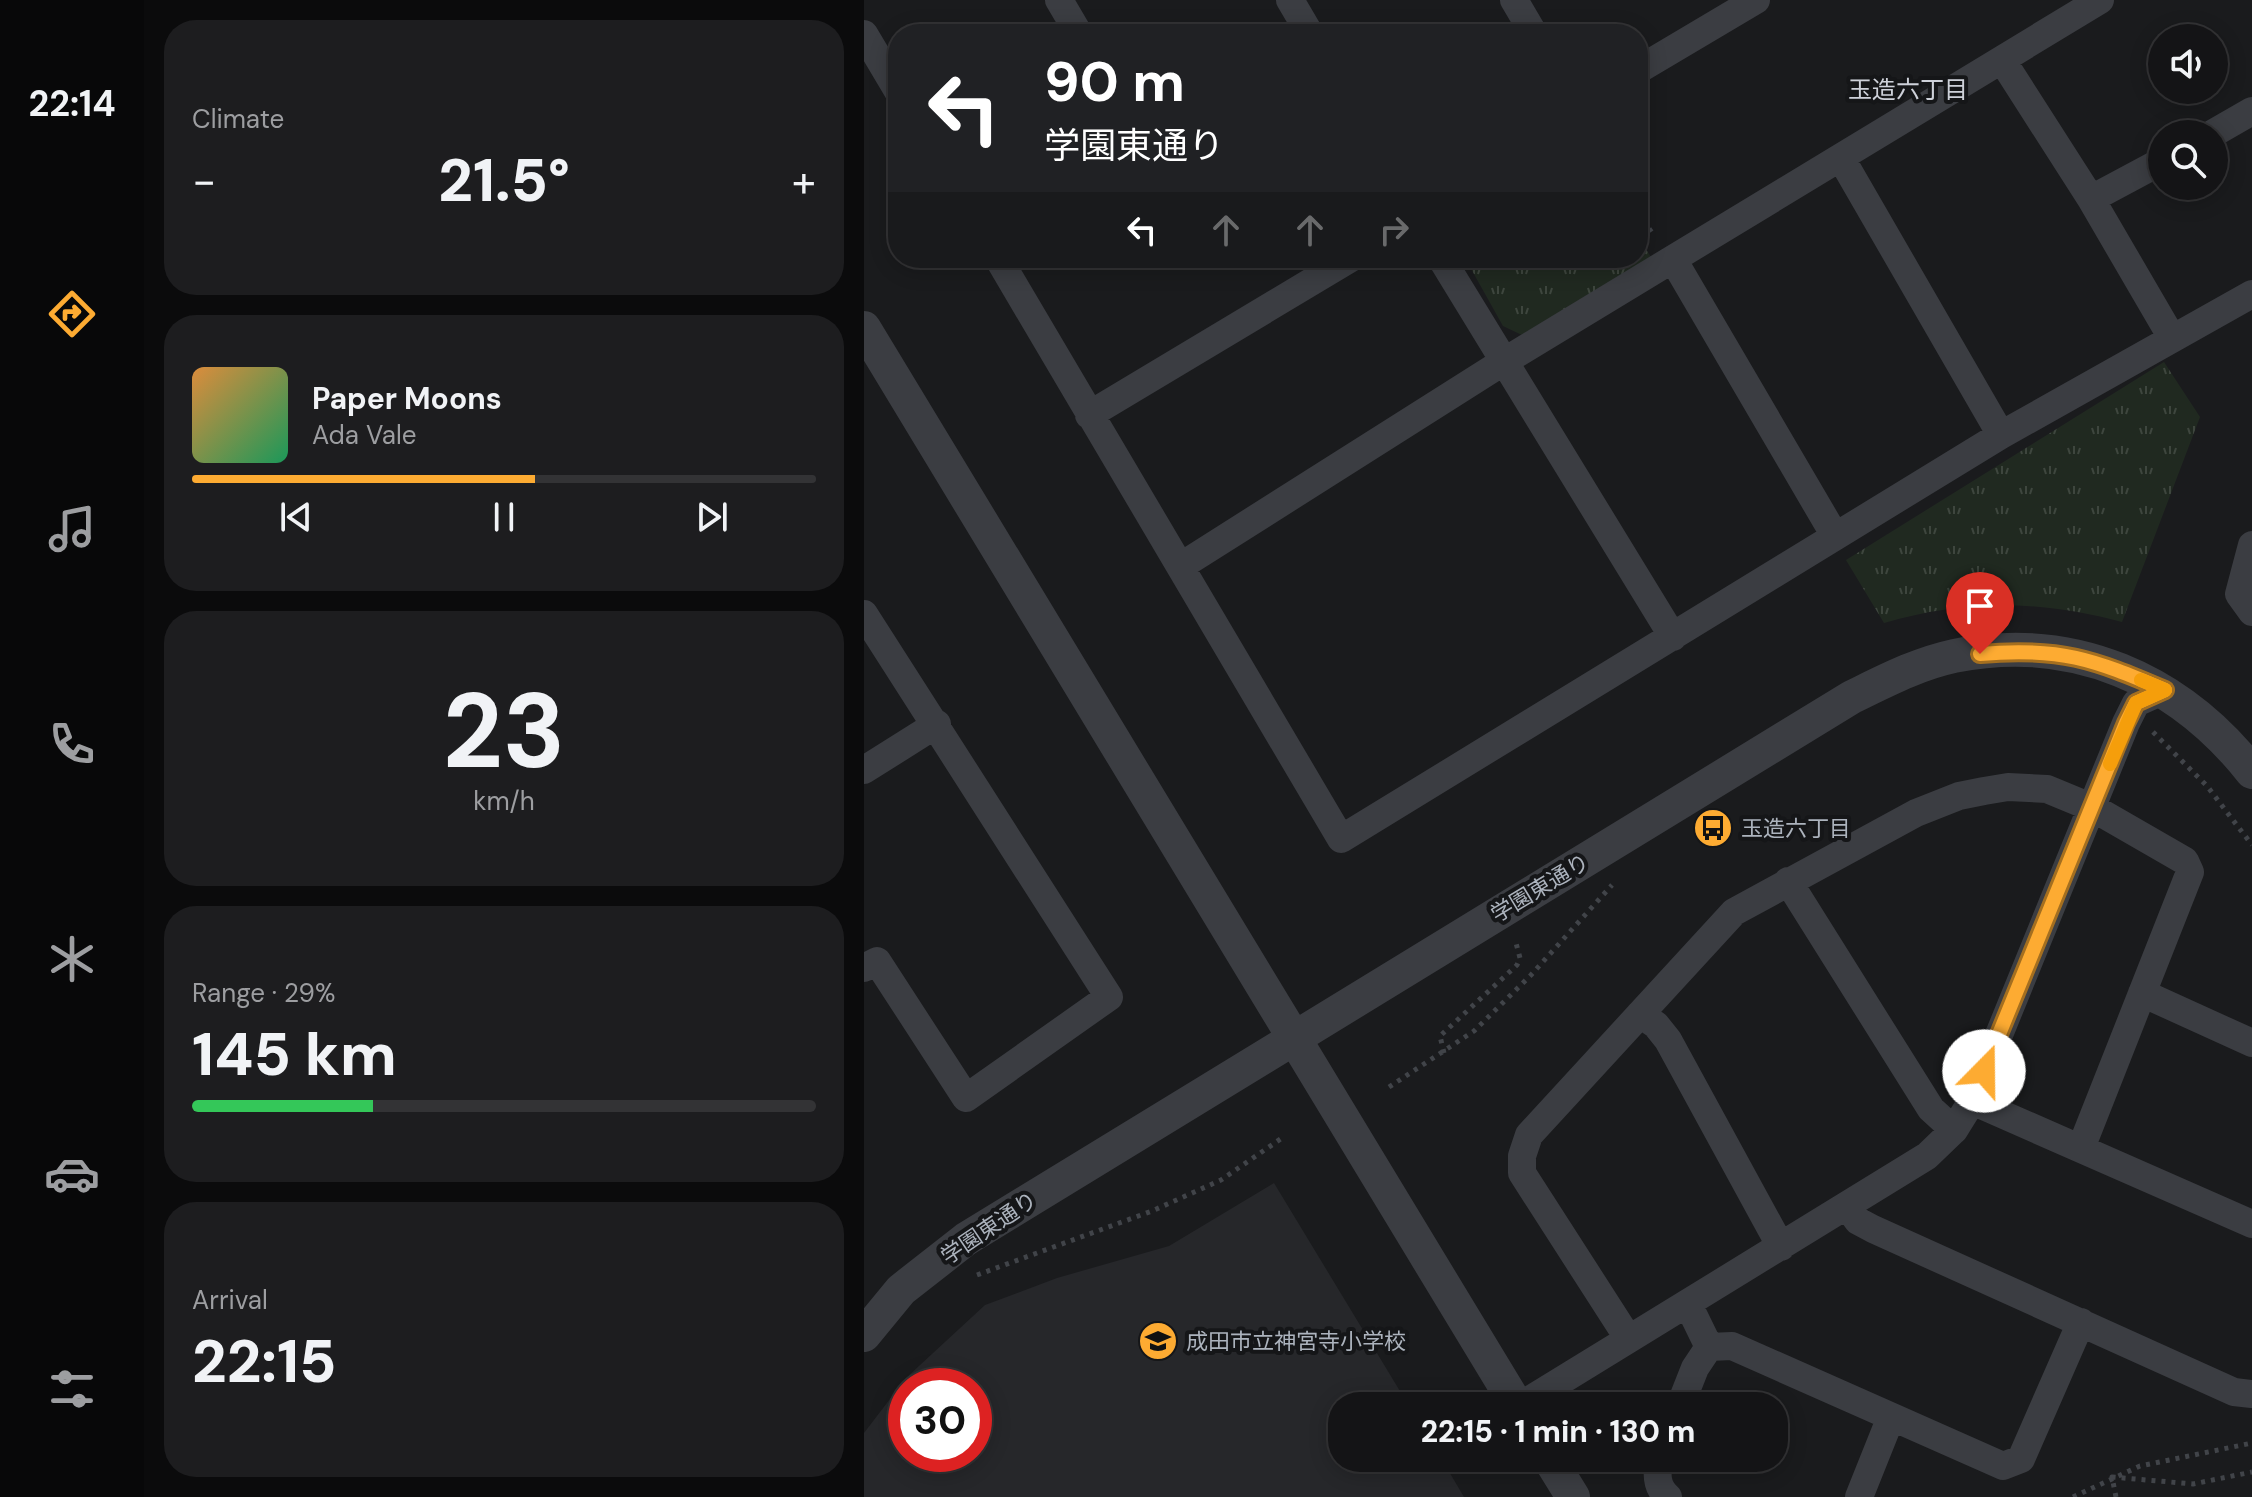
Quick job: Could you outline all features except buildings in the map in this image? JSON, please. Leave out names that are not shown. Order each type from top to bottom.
[{"type":"street","points":[[1059,0],[1073,24]]},
{"type":"street","points":[[1290,0],[1304,24]]},
{"type":"street","points":[[1514,0],[1528,24]]},
{"type":"street","points":[[1181,566],[1503,362],[2100,0]]},
{"type":"street","points":[[1648,64],[1745,3]]},
{"type":"street","points":[[864,34],[888,74]]},
{"type":"street","points":[[2002,60],[2091,199],[2172,338]]},
{"type":"street","points":[[2228,125],[2252,111]]},
{"type":"street","points":[[1841,158],[2001,435]]},
{"type":"street","points":[[2091,199],[2148,168]]},
{"type":"street","points":[[1674,261],[1835,536]]},
{"type":"street","points":[[1012,268],[1089,415],[1341,839],[2001,435],[2252,294]]},
{"type":"street","points":[[1089,415],[1334,268]]},
{"type":"street","points":[[1447,268],[1673,637]]},
{"type":"street","points":[[864,328],[1510,1392]]},
{"type":"street","points":[[2252,545],[2239,594],[2252,612]]},
{"type":"street","points":[[864,614],[1109,997],[966,1098],[877,961],[864,968]]},
{"type":"street","name":"学園東通り","points":[[864,1335],[901,1290],[966,1239],[1852,697],[1909,669],[1955,656],[2045,651],[2096,660],[2165,690],[2201,716],[2252,772]]},
{"type":"street","points":[[1541,1392],[1927,1156],[1954,1130],[1972,1101],[2136,703],[2165,690]]},
{"type":"street","points":[[864,770],[937,724]]},
{"type":"street","points":[[1628,1338],[1522,1173],[1522,1156],[1529,1135],[1734,912],[1916,813],[1959,796],[2008,787],[2047,789],[2093,808],[2185,861],[2190,872],[2081,1148]]},
{"type":"street","points":[[1788,881],[1931,1109],[1954,1130]]},
{"type":"street","points":[[2142,993],[2252,1043]]},
{"type":"street","points":[[1640,1014],[1656,1025],[1668,1040],[1781,1247]]},
{"type":"street","points":[[1972,1101],[2252,1224]]},
{"type":"street","points":[[1847,1206],[1866,1225],[2234,1392],[2252,1394]]},
{"type":"street","points":[[1688,1304],[1709,1347]]},
{"type":"street","points":[[1709,1347],[1732,1346],[2003,1466],[2021,1459],[2081,1322]]},
{"type":"street","points":[[1686,1392],[1695,1368],[1709,1347]]},
{"type":"street","points":[[1859,1497],[1891,1417]]},
{"type":"street","points":[[1558,1472],[1573,1497]]},
{"type":"street","points":[[1658,1472],[1661,1491],[1668,1497]]},
{"type":"path","points":[[2146,726],[2207,786],[2252,845]]},
{"type":"path","points":[[1389,1087],[1474,1031],[1514,993],[1622,874]]},
{"type":"path","points":[[1444,1053],[1440,1036],[1517,965],[1520,958],[1516,943]]},
{"type":"path","points":[[965,1283],[988,1269],[1152,1211],[1221,1180],[1282,1138]]},
{"type":"path","points":[[2073,1497],[2140,1466],[2252,1443]]},
{"type":"path","points":[[2112,1477],[2193,1484],[2252,1472]]},
{"type":"path","points":[[2112,1477],[2116,1497]]},
{"type":"shaded area","name":"成田市立神宮寺小学校","points":[[1274,1183],[1401,1392],[1328,1392],[1328,1472],[1449,1472],[1464,1497],[864,1497],[864,1433],[888,1402],[888,1472],[992,1472],[992,1368],[917,1368],[985,1305],[1057,1278],[1169,1246]]},
{"type":"green space","points":[[1471,268],[1633,268],[1522,335],[1503,326]]},
{"type":"green space","points":[[2164,362],[2200,417],[2122,622],[2062,610],[2003,605],[1944,610],[1884,623],[1846,560]]},
{"type":"slow traffic","points":[[2110,764],[2136,703],[2165,690],[2141,680]]},
{"type":"place","name":"玉造六丁目","points":[[1713,828]]},
{"type":"place","name":"成田市立神宮寺小学校","points":[[1158,1341]]},
{"type":"district","name":"玉造六丁目","points":[[1908,89]]},
{"type":"route","points":[[1980,654],[2045,651],[2096,660],[2165,690],[2136,703],[2126,723],[1984,1071]]}]
